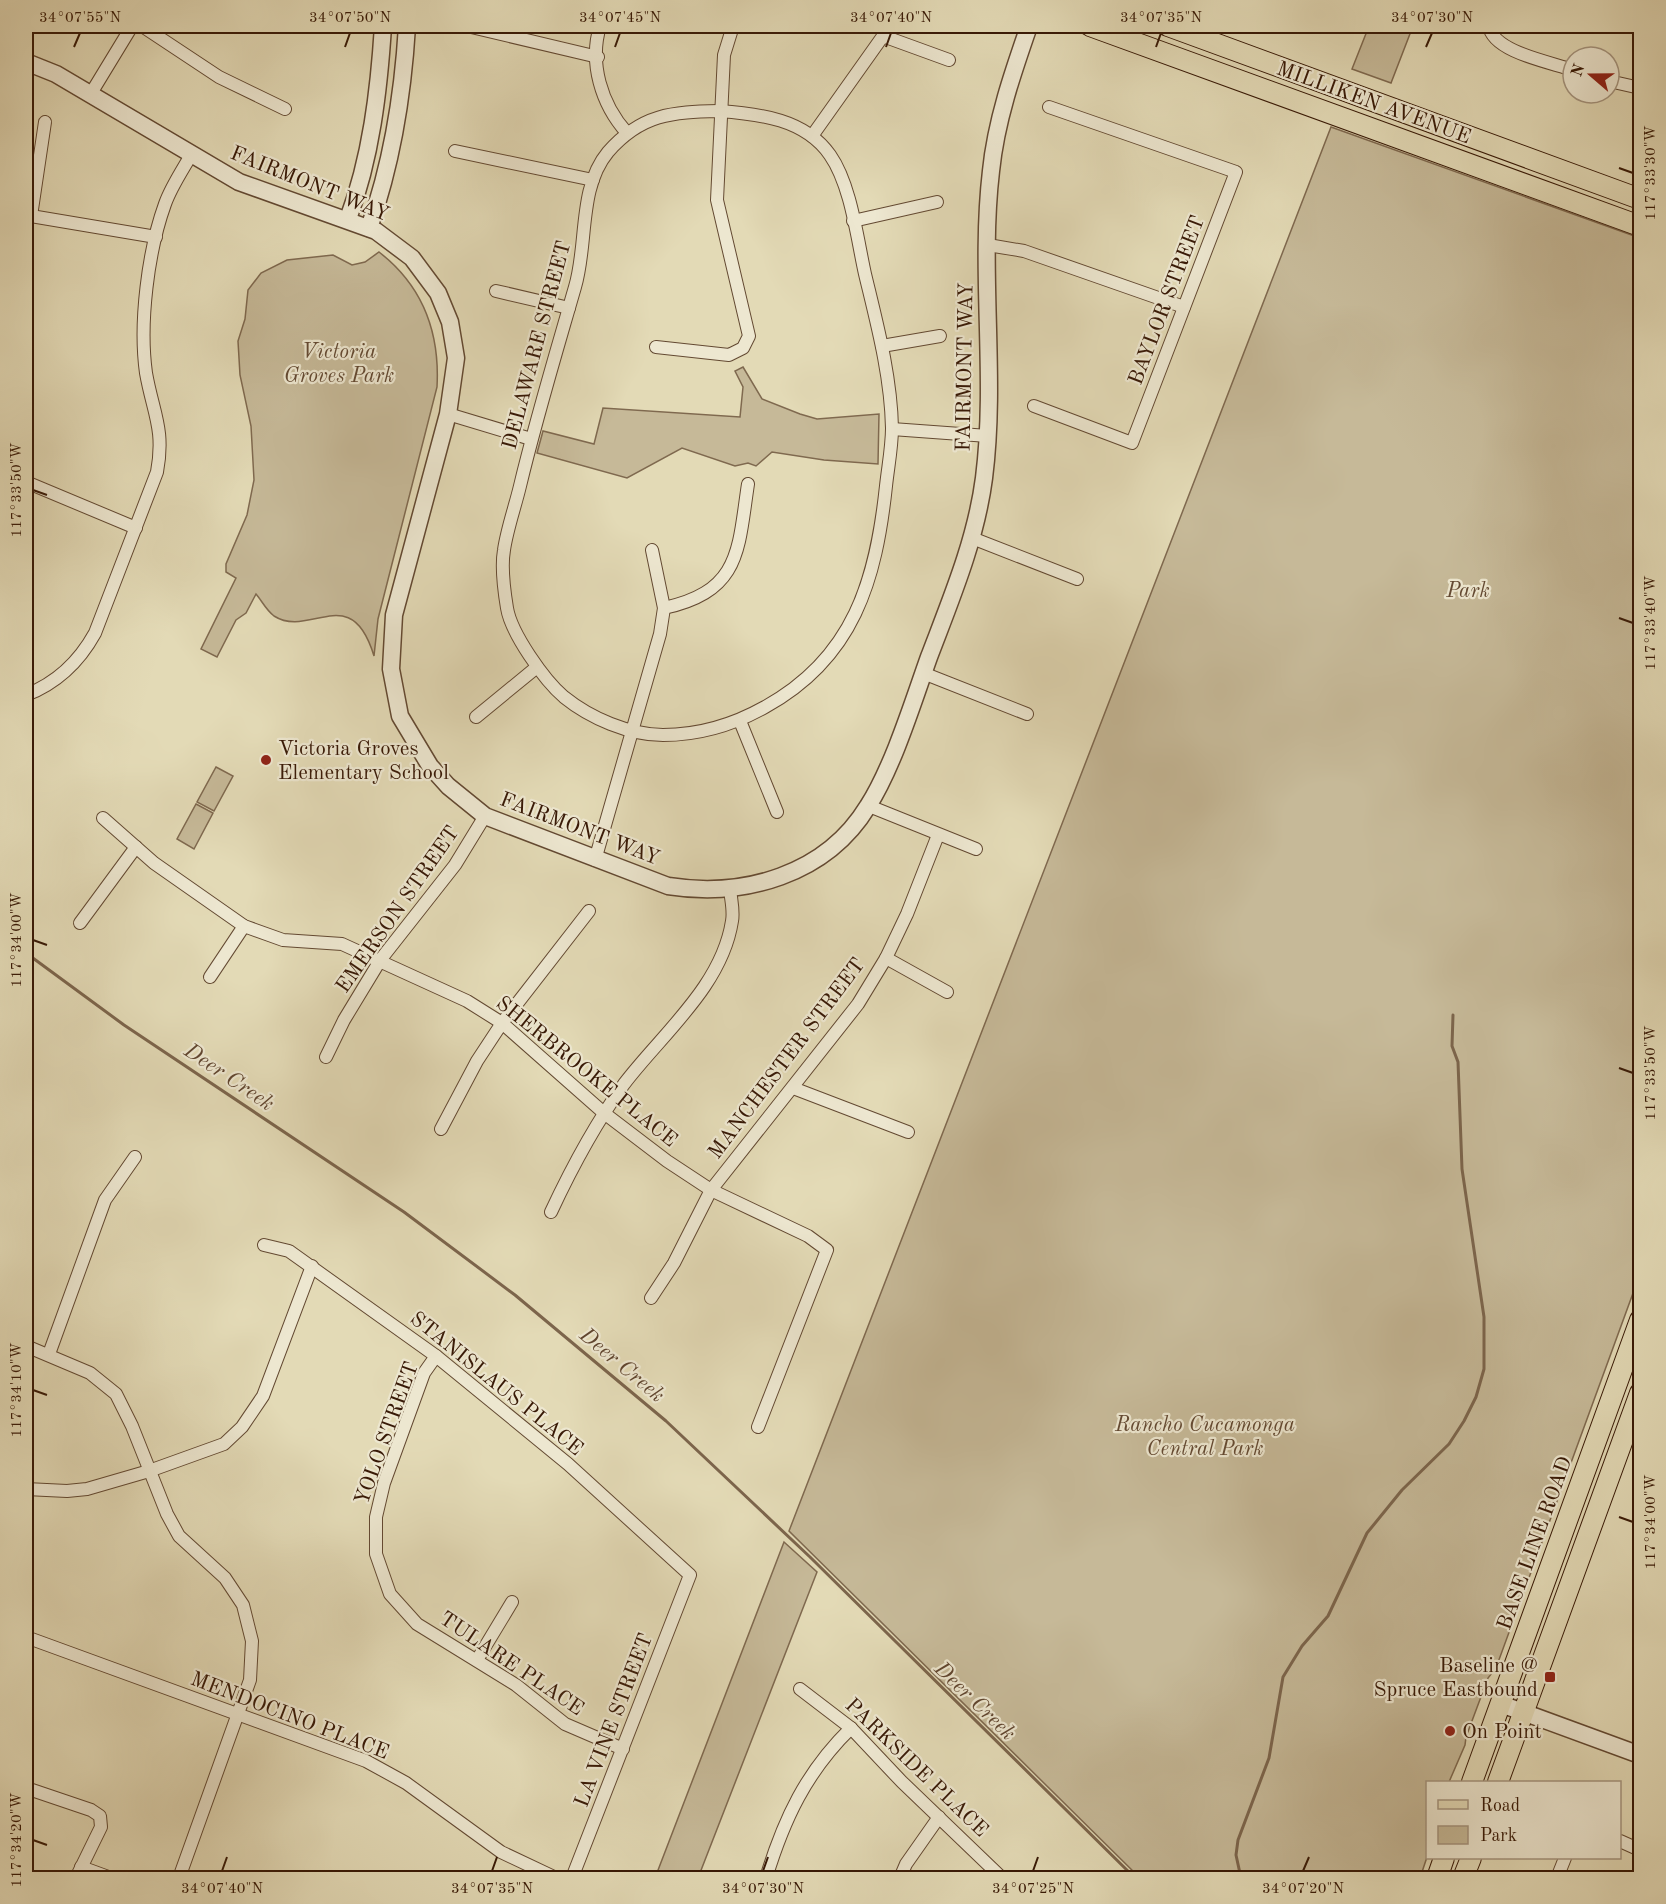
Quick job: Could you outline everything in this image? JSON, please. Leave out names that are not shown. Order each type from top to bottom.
[{"type":"main road","name":"MILLIKEN AVENUE","points":[[1090,26],[1641,226]]},
{"type":"main road","name":"MILLIKEN AVENUE","points":[[1168,26],[1641,199]]},
{"type":"main road","name":"BASE LINE ROAD","points":[[1472,1781],[1641,1320]]},
{"type":"main road","points":[[1498,1781],[1641,1393]]},
{"type":"main road","points":[[1437,1878],[1443,1859]]},
{"type":"main road","points":[[1463,1878],[1470,1859]]},
{"type":"street","points":[[90,95],[132,26]]},
{"type":"street","points":[[142,26],[219,76],[285,109]]},
{"type":"street","points":[[348,219],[370,137],[381,62],[383,26]]},
{"type":"street","points":[[369,228],[387,164],[400,105],[407,26]]},
{"type":"street","points":[[467,26],[598,57]]},
{"type":"street","points":[[600,26],[597,71],[612,116],[627,133]]},
{"type":"street","points":[[656,348],[729,355],[743,348],[749,336],[717,200],[719,111],[724,55],[733,26]]},
{"type":"street","name":"FAIRMONT WAY","points":[[26,62],[56,74],[239,182],[369,228],[389,238],[412,258],[442,302],[450,322],[456,358],[448,414],[394,615],[391,669],[400,716],[414,744],[448,786],[485,816],[668,886],[699,891],[730,889],[768,882],[806,865],[838,843],[869,806],[923,673],[972,538],[984,480],[991,401],[988,245],[991,170],[999,122],[1029,26]]},
{"type":"street","points":[[1490,29],[1505,48],[1561,66]]},
{"type":"street","points":[[812,136],[883,36],[949,60]]},
{"type":"street","points":[[1621,84],[1641,88]]},
{"type":"street","name":"BAYLOR STREET","points":[[1034,406],[1132,443],[1236,172],[1049,107]]},
{"type":"street","name":"DELAWARE STREET","points":[[719,111],[755,114],[786,122],[812,136],[831,155],[844,182],[882,346],[892,429],[882,522],[864,597],[851,625],[835,649],[817,670],[781,698],[740,721],[713,730],[659,735],[611,724],[576,706],[556,690],[537,667],[508,612],[503,554],[531,439],[569,308],[584,244],[586,212],[599,165],[627,133],[651,119],[674,112],[719,111]]},
{"type":"street","points":[[45,122],[31,216],[156,237]]},
{"type":"street","points":[[455,151],[593,180]]},
{"type":"street","points":[[26,695],[54,681],[82,656],[95,633],[157,472],[162,447],[144,347],[156,237],[165,203],[191,155]]},
{"type":"street","points":[[853,221],[937,202]]},
{"type":"street","points":[[988,245],[1024,251],[1185,307]]},
{"type":"street","points":[[496,291],[569,308]]},
{"type":"street","points":[[882,346],[940,336]]},
{"type":"street","points":[[448,414],[531,439]]},
{"type":"street","points":[[26,428],[26,440]]},
{"type":"street","points":[[892,429],[988,436]]},
{"type":"street","points":[[26,482],[136,528]]},
{"type":"street","points":[[664,608],[686,603],[708,593],[724,577],[733,563],[738,544],[748,484]]},
{"type":"street","points":[[972,538],[1077,579]]},
{"type":"street","points":[[595,860],[660,634],[664,608],[652,550]]},
{"type":"street","points":[[476,717],[537,667]]},
{"type":"street","points":[[923,673],[1027,714]]},
{"type":"street","points":[[740,721],[777,812]]},
{"type":"street","points":[[869,806],[976,849]]},
{"type":"street","name":"EMERSON STREET","points":[[326,1057],[344,1020],[381,959],[454,865],[485,816]]},
{"type":"street","name":"SHERBROOKE PLACE","points":[[102,818],[197,896],[244,926],[283,940],[342,944],[438,985],[502,1023],[604,1113],[667,1161],[711,1190],[808,1236],[827,1250],[758,1426]]},
{"type":"street","name":"MANCHESTER STREET","points":[[651,1298],[674,1263],[711,1190],[751,1136],[794,1088],[858,1004],[886,958],[907,914],[938,835]]},
{"type":"street","points":[[80,923],[136,847]]},
{"type":"street","points":[[551,1212],[569,1173],[604,1113],[702,988],[719,962],[733,921],[730,889]]},
{"type":"street","points":[[441,1129],[477,1061],[502,1023],[590,911]]},
{"type":"street","points":[[210,977],[244,926]]},
{"type":"street","points":[[886,958],[947,992]]},
{"type":"street","points":[[794,1088],[908,1132]]},
{"type":"street","points":[[49,1354],[105,1200],[135,1157]]},
{"type":"street","name":"STANISLAUS PLACE","points":[[264,1245],[289,1251],[436,1356],[568,1464],[690,1575]]},
{"type":"street","points":[[26,1489],[67,1491],[87,1489],[149,1471],[224,1444],[242,1427],[263,1396],[312,1266]]},
{"type":"street","points":[[26,1346],[90,1373],[116,1394],[179,1536],[225,1578],[243,1605],[252,1641],[250,1680],[179,1878]]},
{"type":"street","name":"YOLO STREET","points":[[390,1594],[376,1554],[376,1517],[384,1483],[424,1373],[436,1356]]},
{"type":"street","name":"LA VINE STREET","points":[[572,1878],[690,1575]]},
{"type":"street","name":"TULARE PLACE","points":[[390,1594],[417,1624],[516,1685],[565,1724],[623,1749]]},
{"type":"street","points":[[477,1660],[512,1602]]},
{"type":"street","name":"MENDOCINO PLACE","points":[[26,1637],[366,1761],[406,1783],[501,1852],[529,1868],[556,1878]]},
{"type":"street","name":"PARKSIDE PLACE","points":[[800,1689],[851,1728],[902,1782],[1002,1878]]},
{"type":"street","points":[[1500,1704],[1641,1755]]},
{"type":"street","points":[[766,1878],[788,1819],[811,1773],[851,1728]]},
{"type":"street","points":[[26,1788],[91,1810],[100,1816],[101,1827],[78,1873],[111,1878]]},
{"type":"street","points":[[900,1878],[906,1864],[939,1816]]},
{"type":"street","points":[[1621,1841],[1641,1850]]},
{"type":"street","points":[[1557,1878],[1564,1859]]},
{"type":"green space","points":[[1369,26],[1413,26],[1391,83],[1352,69]]},
{"type":"green space","name":"Rancho Cucamonga Central Park","points":[[1331,127],[1640,238],[1640,1274],[1496,1668],[1488,1678],[1465,1745],[1449,1781],[1426,1781],[1426,1859],[1420,1878],[1140,1878],[789,1531]]},
{"type":"green space","name":"Victoria Groves Park","points":[[379,252],[407,280],[426,312],[435,347],[437,387],[378,619],[374,656],[365,633],[354,621],[342,616],[329,616],[288,621],[271,614],[256,594],[246,613],[236,620],[217,657],[201,649],[236,578],[226,572],[226,564],[247,515],[254,480],[251,426],[240,375],[238,341],[245,319],[248,290],[261,273],[287,260],[333,255],[352,265],[365,262]]},
{"type":"green space","points":[[743,367],[762,399],[800,414],[817,419],[879,414],[878,464],[824,460],[772,452],[756,466],[748,463],[735,466],[682,448],[627,478],[537,453],[543,431],[594,444],[603,408],[740,417],[743,387],[735,371]]},
{"type":"green space","points":[[216,767],[233,776],[214,811],[197,802]]},
{"type":"green space","points":[[196,804],[213,813],[194,849],[177,839]]},
{"type":"green space","points":[[784,1542],[817,1572],[698,1878],[655,1878]]},
{"type":"waterway","name":"Deer Creek","points":[[26,953],[124,1025],[404,1212],[515,1295],[666,1421],[810,1557],[1135,1878]]},
{"type":"waterway","points":[[1241,1878],[1236,1855],[1238,1840],[1269,1758],[1283,1677],[1302,1646],[1328,1616],[1367,1533],[1402,1490],[1449,1444],[1476,1397],[1484,1369],[1484,1317],[1462,1169],[1458,1062],[1452,1046],[1453,1015]]},
{"type":"place","name":"Victoria Groves Elementary School","points":[[266,760]]},
{"type":"place","name":"Baseline @ Spruce Eastbound","points":[[1550,1677]]},
{"type":"place","name":"On Point","points":[[1450,1731]]},
{"type":"park label","name":"Park","points":[[1468,590]]}]
